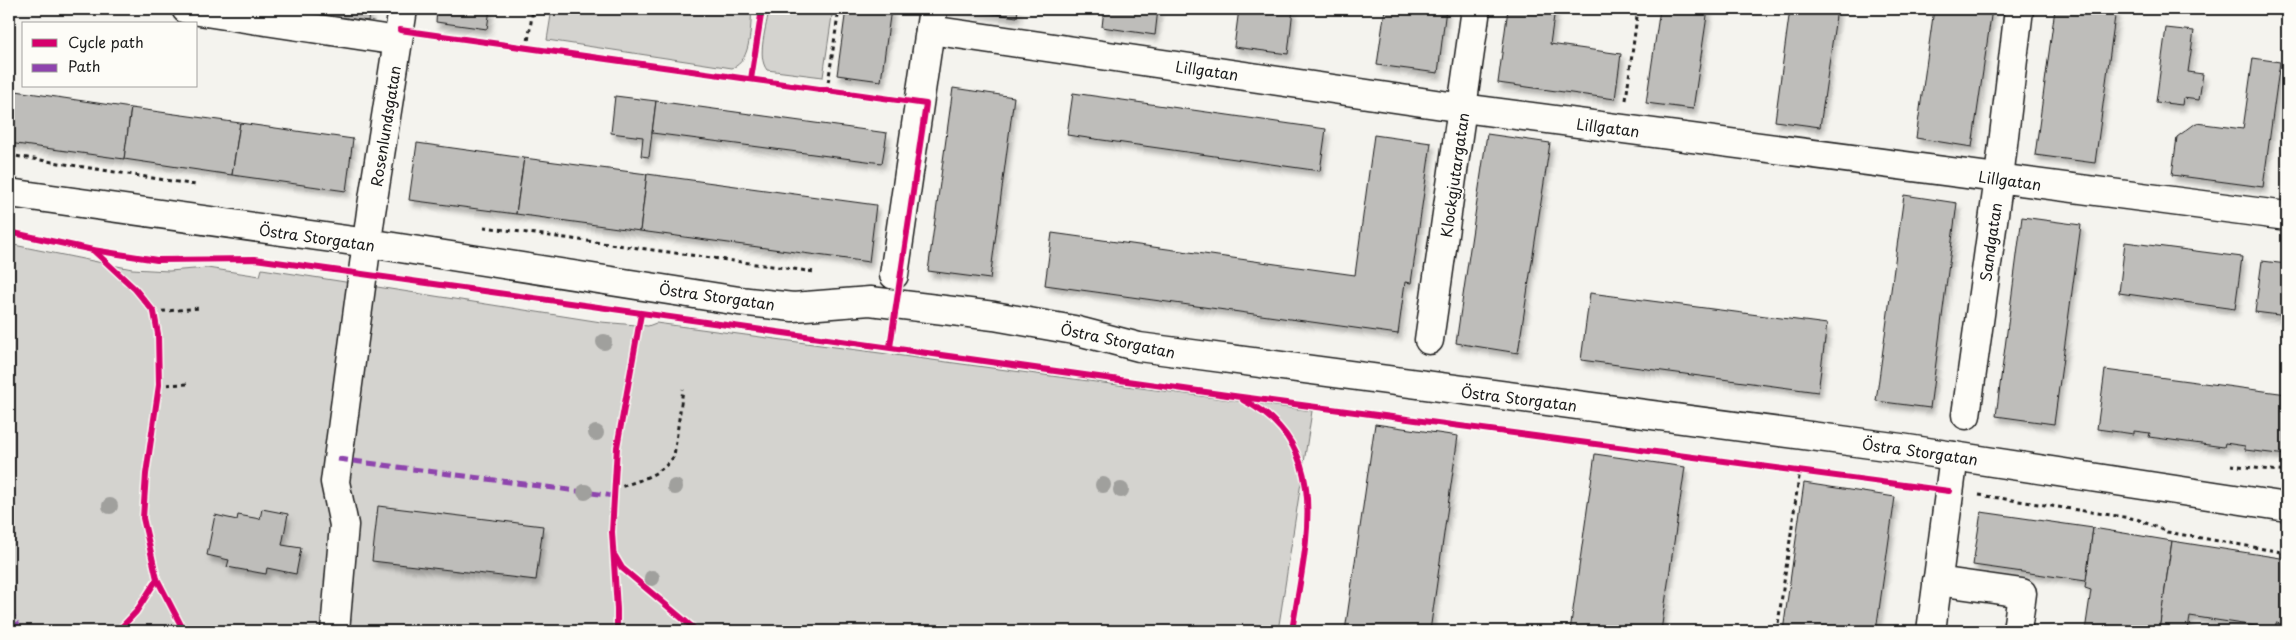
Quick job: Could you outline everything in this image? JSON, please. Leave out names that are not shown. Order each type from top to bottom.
[{"type":"street","points":[[186,9],[398,41]]},
{"type":"street","name":"Rosenlundsgatan","points":[[335,631],[344,525],[335,482],[403,9]]},
{"type":"street","name":"Klockgjutargatan","points":[[1429,340],[1464,108],[1476,9]]},
{"type":"street","name":"Sandgatan","points":[[1966,415],[1999,178],[2019,9]]},
{"type":"street","points":[[894,275],[932,19]]},
{"type":"street","name":"Lillgatan","points":[[932,19],[1464,108],[2287,216]]},
{"type":"street","name":"Östra Storgatan","points":[[9,193],[368,244],[739,301],[793,306],[870,301],[994,316],[1074,330],[1139,347],[1954,456],[2287,507]]},
{"type":"street","points":[[1931,631],[1954,456]]},
{"type":"street","points":[[1937,581],[2022,593],[2016,631]]},
{"type":"path","points":[[527,48],[533,9]]},
{"type":"path","points":[[827,90],[839,9]]},
{"type":"path","points":[[1622,129],[1638,9]]},
{"type":"path","points":[[154,312],[201,308]]},
{"type":"path","points":[[159,386],[189,384]]},
{"type":"path","points":[[614,489],[659,472],[674,456],[683,388]]},
{"type":"path","points":[[1777,631],[1800,470]]},
{"type":"path","points":[[1949,491],[2137,519],[2166,532],[2287,553]]},
{"type":"shaded area","points":[[552,9],[752,9],[747,51],[739,64],[732,68],[547,40]]},
{"type":"shaded area","points":[[769,9],[833,9],[823,77],[767,70],[762,57],[762,49]]},
{"type":"shaded area","points":[[9,244],[132,269],[169,271],[207,268],[260,276],[262,269],[601,322],[648,326],[656,323],[1312,411],[1278,631],[9,631]]},
{"type":"building","points":[[275,9],[370,9],[368,21]]},
{"type":"building","points":[[437,9],[490,9],[487,29],[436,22]]},
{"type":"building","points":[[846,9],[891,9],[881,81],[837,75]]},
{"type":"building","points":[[956,9],[1018,9],[1017,17]]},
{"type":"building","points":[[1104,9],[1158,9],[1155,35],[1102,27]]},
{"type":"building","points":[[1239,9],[1293,9],[1288,54],[1234,47]]},
{"type":"building","points":[[1385,9],[1446,9],[1438,73],[1377,65]]},
{"type":"building","points":[[1508,9],[1555,9],[1550,44],[1621,54],[1615,99],[1498,83]]},
{"type":"building","points":[[1660,9],[1708,9],[1693,109],[1646,103]]},
{"type":"building","points":[[1790,9],[1837,9],[1820,127],[1775,121]]},
{"type":"building","points":[[1934,9],[1992,9],[1972,147],[1916,138]]},
{"type":"building","points":[[2055,9],[2116,9],[2095,163],[2035,155]]},
{"type":"building","points":[[2166,28],[2194,31],[2188,72],[2203,74],[2199,100],[2183,98],[2182,105],[2156,102]]},
{"type":"building","points":[[2253,58],[2280,62],[2263,187],[2172,175],[2177,137],[2196,123],[2243,129]]},
{"type":"building","points":[[953,88],[1014,97],[990,279],[928,271]]},
{"type":"building","points":[[9,90],[131,108],[124,159],[9,143]]},
{"type":"building","points":[[1073,93],[1326,129],[1320,171],[1067,135]]},
{"type":"building","points":[[615,96],[656,101],[649,157],[641,156],[643,137],[611,133]]},
{"type":"building","points":[[656,101],[887,133],[882,163],[652,133]]},
{"type":"building","points":[[131,108],[240,123],[232,175],[124,159]]},
{"type":"building","points":[[240,123],[353,139],[346,191],[232,175]]},
{"type":"building","points":[[1487,134],[1550,143],[1518,353],[1456,343]]},
{"type":"building","points":[[1374,135],[1431,143],[1411,283],[1405,282],[1398,334],[1045,285],[1052,233],[1355,275]]},
{"type":"building","points":[[417,143],[524,158],[516,214],[409,200]]},
{"type":"building","points":[[524,158],[647,174],[640,231],[516,214]]},
{"type":"building","points":[[647,174],[876,205],[869,262],[640,231]]},
{"type":"building","points":[[1904,195],[1957,203],[1930,408],[1876,401]]},
{"type":"building","points":[[2022,217],[2081,225],[2054,424],[1996,416]]},
{"type":"building","points":[[2125,242],[2242,257],[2235,309],[2119,293]]},
{"type":"building","points":[[2262,261],[2287,264],[2287,316],[2255,312]]},
{"type":"building","points":[[1590,293],[1827,324],[1818,392],[1581,360]]},
{"type":"building","points":[[2105,370],[2287,394],[2287,455],[2245,450],[2245,446],[2225,443],[2224,447],[2149,437],[2150,433],[2134,431],[2134,434],[2097,429]]},
{"type":"building","points":[[1375,424],[1458,436],[1430,631],[1345,631]]},
{"type":"building","points":[[1595,454],[1685,467],[1661,631],[1570,631]]},
{"type":"building","points":[[1804,483],[1895,497],[1876,631],[1783,631]]},
{"type":"building","points":[[378,506],[543,526],[536,580],[372,561]]},
{"type":"building","points":[[262,509],[288,514],[282,545],[301,548],[296,574],[267,568],[266,574],[227,567],[229,560],[207,555],[215,515],[237,520],[238,515],[260,519]]},
{"type":"building","points":[[1981,512],[2093,528],[2086,581],[1973,565]]},
{"type":"building","points":[[2093,528],[2172,541],[2159,631],[2085,631],[2091,590],[2085,588]]},
{"type":"building","points":[[2172,541],[2287,559],[2287,625],[2276,623],[2275,629],[2190,616],[2188,631],[2159,631]]},
{"type":"marked path","points":[[338,459],[614,496]]},
{"type":"marked path","points":[[9,609],[21,631]]},
{"type":"cycle path","points":[[751,79],[762,9]]},
{"type":"cycle path","points":[[400,30],[926,104],[890,347]]},
{"type":"cycle path","points":[[9,232],[93,250],[157,260],[255,259],[1234,396],[1949,491]]},
{"type":"cycle path","points":[[93,250],[135,289],[154,312],[158,334],[159,385],[146,474],[143,518],[157,579],[184,631]]},
{"type":"cycle path","points":[[617,631],[612,532],[617,447],[641,314]]},
{"type":"cycle path","points":[[1243,400],[1273,420],[1292,444],[1303,472],[1307,502],[1307,534],[1292,631]]},
{"type":"cycle path","points":[[615,556],[622,568],[697,631]]},
{"type":"cycle path","points":[[118,631],[136,612],[157,579]]}]
